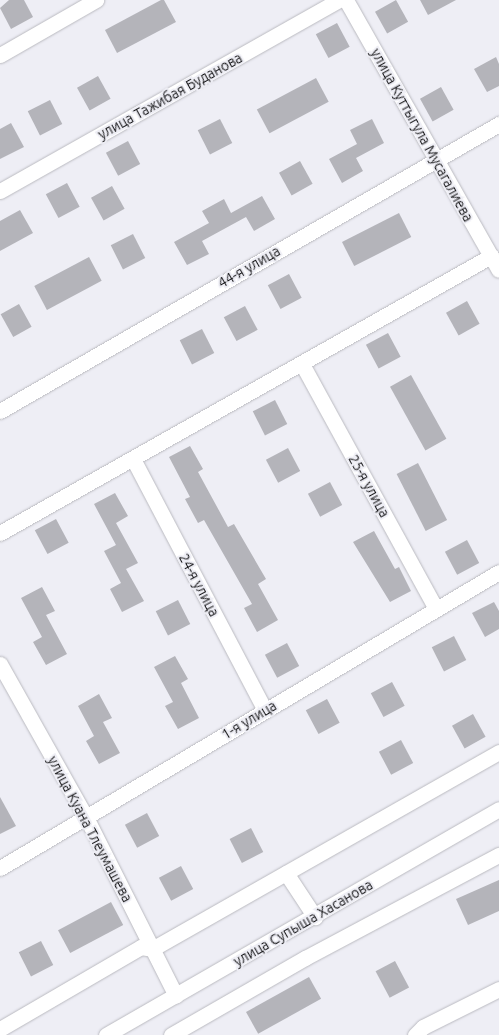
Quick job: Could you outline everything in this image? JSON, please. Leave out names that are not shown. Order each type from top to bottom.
[{"type":"street","points":[[0,55],[96,0]]},
{"type":"street","name":"улица Тажибая Буданова","points":[[0,191],[339,0]]},
{"type":"street","name":"улица Куттыгула Мусагалиева","points":[[346,0],[434,160],[499,270]]},
{"type":"street","name":"44-я улица","points":[[0,411],[499,124]]},
{"type":"street","points":[[0,533],[491,256]]},
{"type":"street","name":"25-я улица","points":[[302,364],[436,609]]},
{"type":"street","name":"24-я улица","points":[[133,459],[265,710]]},
{"type":"street","name":"1-я улица","points":[[0,868],[499,572]]},
{"type":"street","name":"улица Куана Тлеумашева","points":[[0,664],[86,817],[176,996]]},
{"type":"street","points":[[0,1029],[141,947],[152,949],[499,752]]},
{"type":"street","name":"улица Супыша Хасанова","points":[[106,1035],[315,917],[499,809]]},
{"type":"street","points":[[170,1035],[305,958],[499,855]]},
{"type":"street","points":[[286,873],[315,917]]},
{"type":"street","points":[[415,1035],[423,1027],[499,990]]},
{"type":"building","points":[[9,0],[24,0],[33,17],[11,29],[0,8]]},
{"type":"building","points":[[164,0],[176,22],[117,53],[105,30]]},
{"type":"building","points":[[396,0],[408,22],[387,34],[375,12]]},
{"type":"building","points":[[420,0],[456,0],[428,15]]},
{"type":"building","points":[[337,23],[350,47],[328,58],[316,34]]},
{"type":"building","points":[[496,57],[499,64],[499,86],[487,92],[474,69]]},
{"type":"building","points":[[98,76],[111,99],[90,110],[77,88]]},
{"type":"building","points":[[316,78],[329,102],[270,133],[257,109]]},
{"type":"building","points":[[441,87],[454,110],[433,121],[420,99]]},
{"type":"building","points":[[50,100],[62,124],[40,135],[28,111]]},
{"type":"building","points":[[220,119],[232,143],[210,154],[198,130]]},
{"type":"building","points":[[372,119],[384,143],[356,158],[363,171],[342,183],[329,159],[357,144],[350,130]]},
{"type":"building","points":[[11,123],[24,147],[0,159],[0,129]]},
{"type":"building","points":[[128,141],[140,164],[118,176],[106,153]]},
{"type":"building","points":[[300,161],[313,184],[292,195],[279,173]]},
{"type":"building","points":[[67,183],[80,207],[58,218],[46,194]]},
{"type":"building","points":[[112,186],[125,209],[104,220],[91,198]]},
{"type":"building","points":[[262,196],[275,219],[254,231],[246,217],[202,241],[209,254],[187,265],[174,242],[209,223],[202,211],[224,199],[231,213]]},
{"type":"building","points":[[20,210],[33,233],[0,251],[0,221]]},
{"type":"building","points":[[399,213],[411,237],[354,266],[342,242]]},
{"type":"building","points":[[133,234],[145,258],[123,269],[111,245]]},
{"type":"building","points":[[89,257],[102,281],[47,310],[34,286]]},
{"type":"building","points":[[289,274],[302,298],[280,309],[268,285]]},
{"type":"building","points":[[467,301],[480,324],[459,335],[446,313]]},
{"type":"building","points":[[19,304],[32,327],[13,337],[1,314]]},
{"type":"building","points":[[245,306],[258,330],[236,341],[224,317]]},
{"type":"building","points":[[202,329],[214,353],[192,364],[180,340]]},
{"type":"building","points":[[388,333],[401,357],[379,369],[366,345]]},
{"type":"building","points":[[411,375],[446,439],[425,450],[390,387]]},
{"type":"building","points":[[275,400],[287,424],[265,435],[253,411]]},
{"type":"building","points":[[190,446],[203,469],[198,472],[228,527],[234,524],[266,579],[258,584],[278,620],[257,632],[244,608],[252,604],[204,520],[198,523],[185,499],[190,497],[169,457]]},
{"type":"building","points":[[288,448],[300,471],[278,483],[266,460]]},
{"type":"building","points":[[418,463],[447,520],[426,531],[397,474]]},
{"type":"building","points":[[330,482],[342,505],[320,517],[308,494]]},
{"type":"building","points":[[115,493],[128,516],[116,523],[138,563],[126,569],[144,601],[122,612],[110,589],[121,583],[104,551],[116,545],[94,504]]},
{"type":"building","points":[[56,519],[69,543],[47,554],[35,530]]},
{"type":"building","points":[[374,531],[395,569],[399,567],[411,591],[390,602],[353,542]]},
{"type":"building","points":[[467,540],[479,563],[457,575],[445,552]]},
{"type":"building","points":[[42,587],[55,611],[46,615],[67,654],[46,665],[33,642],[42,637],[21,598]]},
{"type":"building","points":[[178,600],[190,624],[168,635],[156,611]]},
{"type":"building","points":[[494,602],[499,611],[499,629],[485,637],[472,613]]},
{"type":"building","points":[[454,636],[466,660],[444,671],[432,647]]},
{"type":"building","points":[[287,643],[299,666],[277,678],[265,655]]},
{"type":"building","points":[[175,656],[188,679],[181,683],[199,718],[178,729],[165,706],[173,702],[154,667]]},
{"type":"building","points":[[392,682],[405,706],[383,717],[371,693]]},
{"type":"building","points":[[99,694],[112,718],[103,722],[120,753],[99,764],[86,741],[94,736],[78,706]]},
{"type":"building","points":[[327,699],[340,723],[318,734],[306,710]]},
{"type":"building","points":[[473,714],[486,737],[465,748],[452,726]]},
{"type":"building","points":[[401,740],[413,763],[391,775],[379,752]]},
{"type":"building","points":[[0,797],[16,826],[0,834]]},
{"type":"building","points":[[147,813],[159,836],[137,848],[125,825]]},
{"type":"building","points":[[251,828],[263,852],[242,863],[230,839]]},
{"type":"building","points":[[181,866],[193,889],[171,901],[159,878]]},
{"type":"building","points":[[499,880],[499,911],[468,925],[456,899]]},
{"type":"building","points":[[111,902],[123,925],[70,953],[58,930]]},
{"type":"building","points":[[41,941],[53,965],[31,976],[19,952]]},
{"type":"building","points":[[395,961],[409,987],[390,998],[376,971]]},
{"type":"building","points":[[309,977],[321,999],[258,1034],[246,1012]]}]
